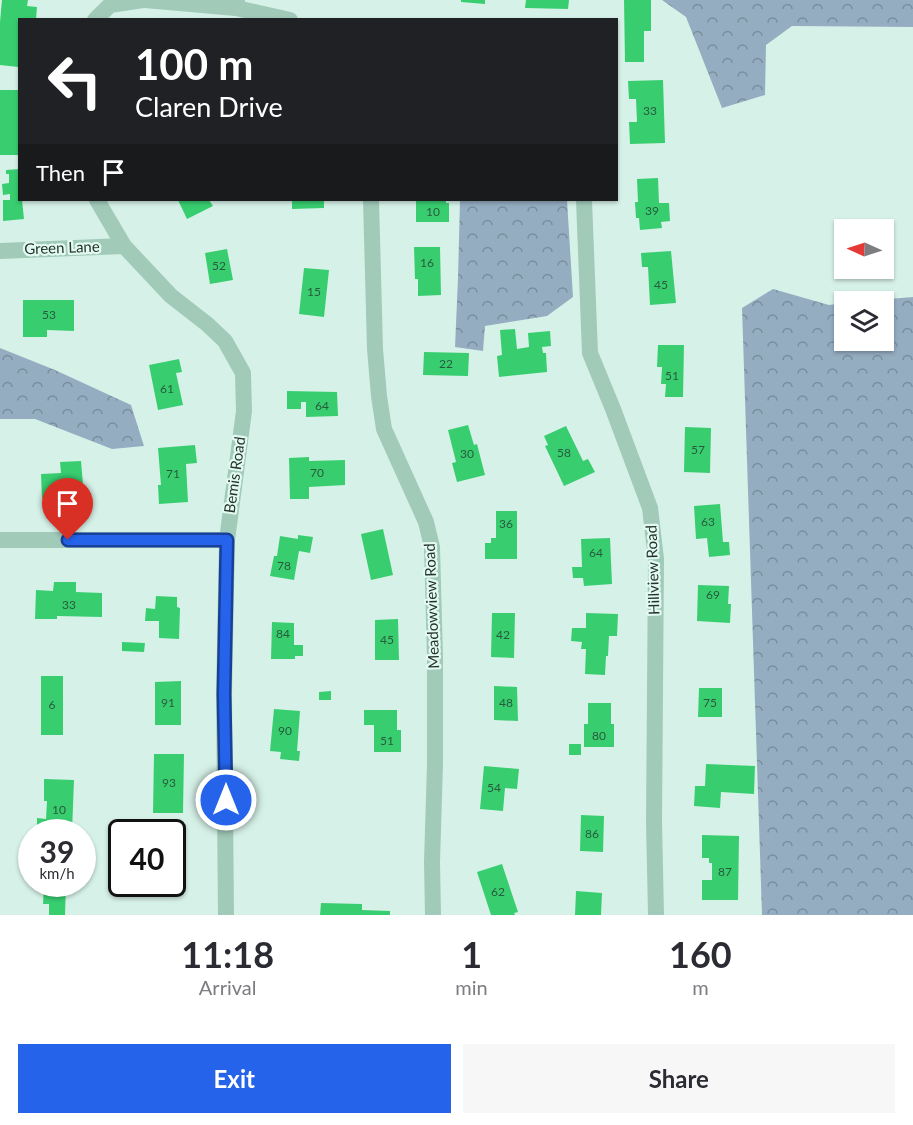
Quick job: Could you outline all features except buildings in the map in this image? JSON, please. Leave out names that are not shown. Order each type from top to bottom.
[{"type":"street","points":[[97,18],[110,5],[144,0],[237,4],[284,18]]},
{"type":"street","name":"Bemis Road","points":[[98,201],[124,246],[171,296],[207,324],[225,342],[243,373],[244,411],[227,540],[224,694],[226,915]]},
{"type":"street","name":"Meadowview Road","points":[[371,201],[375,349],[384,429],[426,522],[432,547],[435,659],[433,915]]},
{"type":"street","name":"Hillview Road","points":[[584,201],[590,353],[650,508],[656,559],[654,822],[656,915]]},
{"type":"street","name":"Green Lane","points":[[0,251],[124,246]]},
{"type":"street","points":[[0,540],[227,540]]},
{"type":"green space","points":[[662,0],[913,0],[913,27],[792,26],[766,45],[765,95],[722,108],[686,17]]},
{"type":"green space","points":[[460,201],[567,201],[573,297],[547,316],[485,326],[483,351],[455,347]]},
{"type":"green space","points":[[773,289],[829,305],[834,304],[834,351],[894,351],[894,299],[913,297],[913,915],[762,915],[742,308]]},
{"type":"green space","points":[[0,348],[131,405],[144,446],[112,449],[35,419],[0,419]]},
{"type":"route","points":[[68,540],[227,540],[224,694],[226,800]]}]
